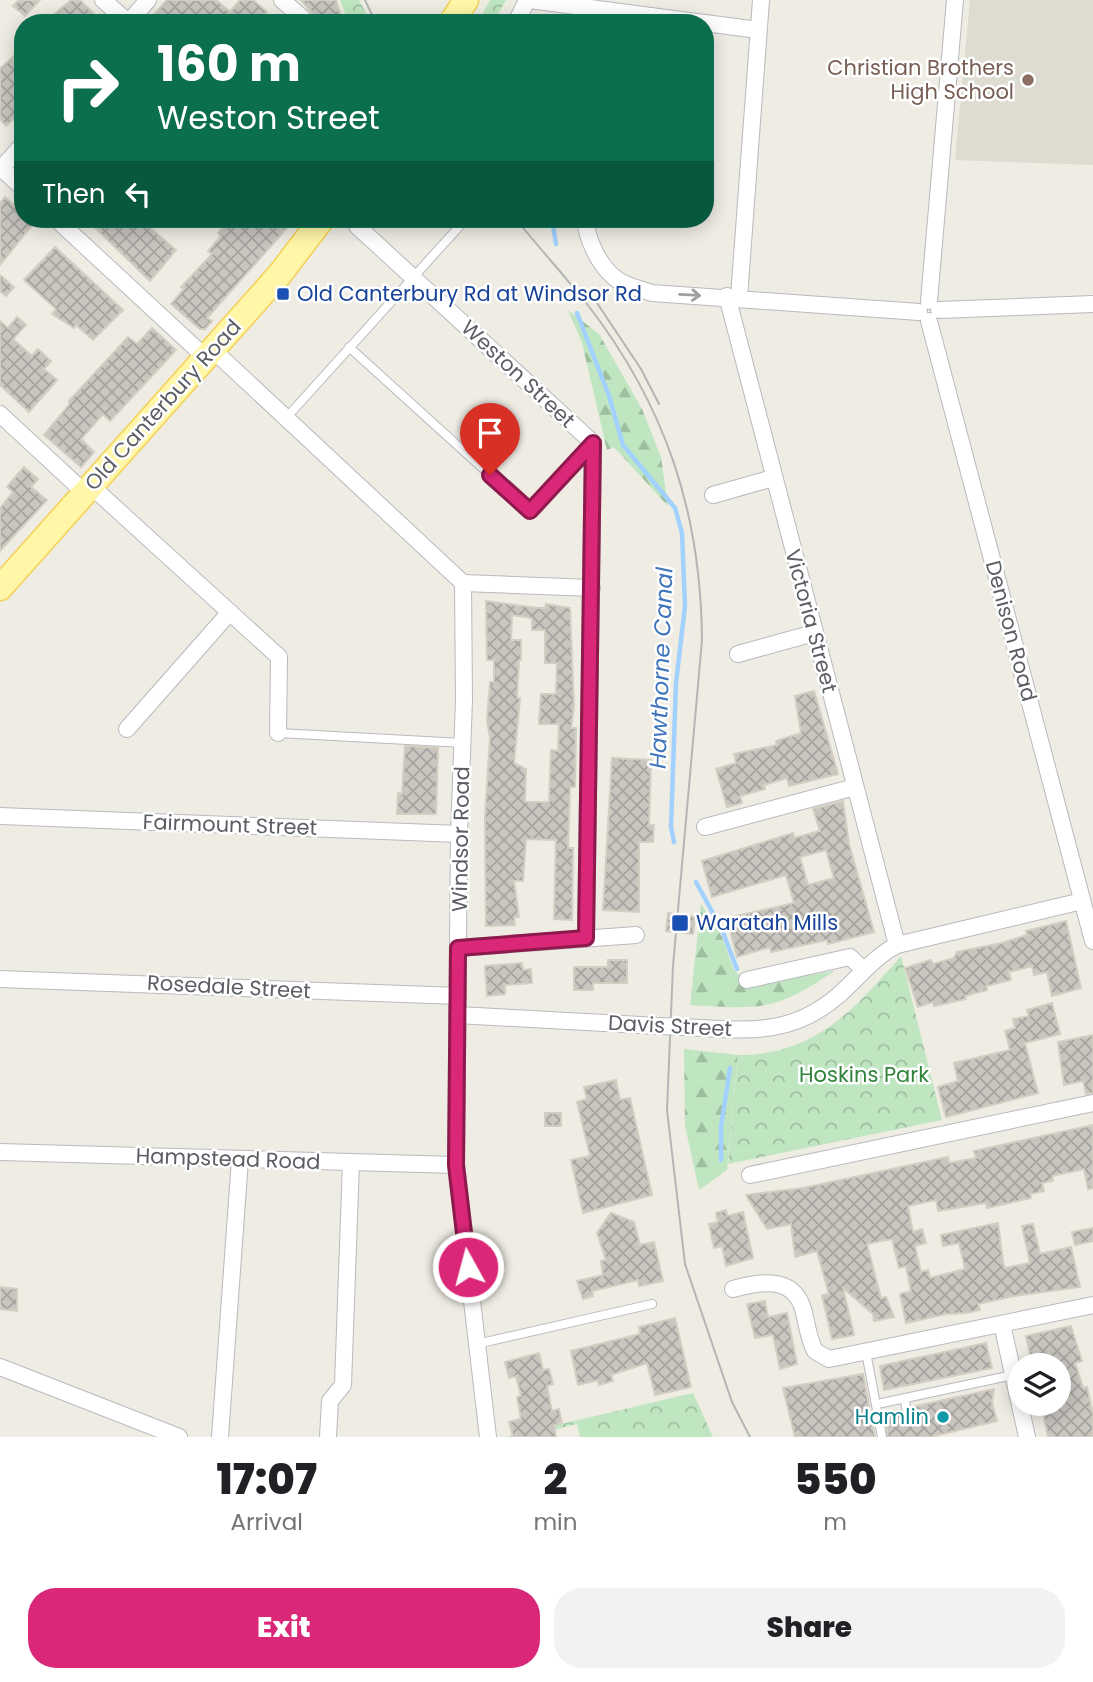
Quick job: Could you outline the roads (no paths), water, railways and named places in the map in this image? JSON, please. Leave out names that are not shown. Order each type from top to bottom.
[{"type":"main road","name":"Old Canterbury Road","points":[[0,588],[302,248],[316,228]]},
{"type":"street","points":[[103,0],[119,14]]},
{"type":"street","points":[[136,14],[148,0]]},
{"type":"street","points":[[282,0],[298,14]]},
{"type":"street","points":[[529,0],[589,14]]},
{"type":"street","name":"Victoria Street","points":[[761,0],[733,297],[773,478],[897,945]]},
{"type":"street","name":"Denison Road","points":[[955,0],[929,311],[1093,941]]},
{"type":"street","points":[[714,24],[758,30]]},
{"type":"street","points":[[2,162],[14,177]]},
{"type":"street","points":[[66,228],[209,353],[287,417],[463,583],[592,588]]},
{"type":"street","name":"Weston Street","points":[[362,228],[593,443],[586,938]]},
{"type":"street","points":[[586,228],[601,262],[617,280],[652,293],[929,311],[1093,304]]},
{"type":"street","points":[[0,414],[279,657],[278,733]]},
{"type":"street","points":[[713,495],[773,478]]},
{"type":"street","name":"Windsor Road","points":[[463,583],[456,1165],[488,1437]]},
{"type":"street","points":[[127,729],[230,612]]},
{"type":"street","points":[[738,654],[814,633]]},
{"type":"street","points":[[705,827],[855,787]]},
{"type":"street","name":"Fairmount Street","points":[[0,817],[459,834]]},
{"type":"street","name":"Davis Street","points":[[457,1015],[753,1030],[790,1024],[822,1008],[897,945],[1082,901]]},
{"type":"street","points":[[458,948],[636,934]]},
{"type":"street","points":[[747,980],[849,957],[864,970]]},
{"type":"street","name":"Rosedale Street","points":[[0,979],[458,996]]},
{"type":"street","points":[[750,1175],[1093,1103]]},
{"type":"street","name":"Hampstead Road","points":[[0,1152],[456,1165]]},
{"type":"street","points":[[220,1437],[240,1159]]},
{"type":"street","points":[[328,1437],[330,1401],[343,1385],[351,1162]]},
{"type":"street","points":[[733,1289],[762,1282],[777,1283],[800,1301],[812,1345],[821,1357],[829,1359],[1093,1305]]},
{"type":"street","points":[[1002,1324],[1008,1353]]},
{"type":"street","points":[[0,1367],[179,1437]]},
{"type":"street","points":[[1022,1416],[1027,1437]]},
{"type":"lane","points":[[287,417],[458,228]]},
{"type":"lane","points":[[349,347],[530,511],[593,443]]},
{"type":"lane","points":[[278,733],[463,743]]},
{"type":"lane","points":[[477,1344],[652,1304]]},
{"type":"lane","points":[[866,1352],[882,1437]]},
{"type":"lane","points":[[882,1403],[1008,1376]]},
{"type":"lane","points":[[905,1398],[906,1408]]},
{"type":"waterway","name":"Hawthorne Canal","points":[[553,228],[556,244]]},
{"type":"waterway","name":"Hawthorne Canal","points":[[577,313],[609,396],[623,445],[675,508],[682,533],[685,606],[676,683],[671,827],[674,842]]},
{"type":"waterway","name":"Hawthorne Canal","points":[[696,882],[722,930],[737,969]]},
{"type":"waterway","points":[[721,1160],[721,1127],[730,1068]]},
{"type":"tram line","points":[[365,0],[372,14]]},
{"type":"tram line","points":[[524,228],[587,304],[638,382],[674,463],[695,548],[702,640],[673,966],[667,1110],[685,1264],[732,1402],[750,1437]]},
{"type":"tram line","points":[[597,303],[641,369],[659,404]]},
{"type":"place","name":"Christian Brothers High School","points":[[1028,80]]},
{"type":"place","name":"Old Canterbury Rd at Windsor Rd","points":[[283,294]]},
{"type":"place","name":"Waratah Mills","points":[[680,923]]},
{"type":"place","name":"Hamlin","points":[[943,1417]]},
{"type":"park label","name":"Hoskins Park","points":[[864,1075]]}]
